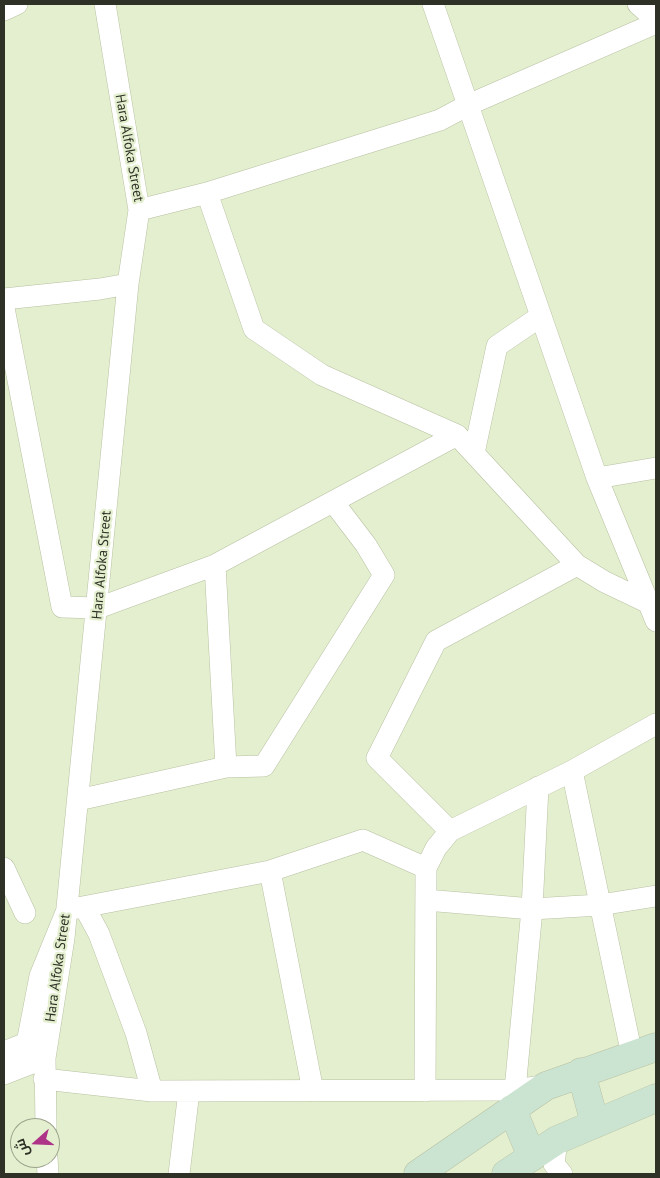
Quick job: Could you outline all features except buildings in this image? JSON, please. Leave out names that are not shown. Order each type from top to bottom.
[{"type":"main road","points":[[418,1174],[513,1100],[581,1072],[644,1051]]},
{"type":"main road","points":[[581,1072],[594,1124]]},
{"type":"main road","points":[[506,1174],[557,1140],[656,1098]]},
{"type":"main road","points":[[513,1100],[532,1157]]},
{"type":"street","points":[[4,10],[16,4]]},
{"type":"street","name":"Hara Alfoka Street","points":[[46,1118],[45,1058],[76,909],[78,800],[128,284],[139,210],[105,4]]},
{"type":"street","points":[[433,4],[597,478],[654,610]]},
{"type":"street","points":[[139,210],[207,193],[440,120],[468,104],[656,22],[638,4]]},
{"type":"street","points":[[207,193],[254,329],[322,375],[457,434],[577,565],[654,610]]},
{"type":"street","points":[[4,299],[100,289],[128,284]]},
{"type":"street","points":[[4,308],[62,607],[98,608],[215,566],[334,503],[457,434]]},
{"type":"street","points":[[474,453],[497,346],[541,316]]},
{"type":"street","points":[[597,478],[656,468]]},
{"type":"street","points":[[78,800],[226,767],[264,766],[384,574],[366,545],[334,503]]},
{"type":"street","points":[[450,831],[377,758],[436,641],[577,565]]},
{"type":"street","points":[[215,566],[226,767]]},
{"type":"street","points":[[425,1091],[426,868],[436,848],[450,831],[572,771],[656,724]]},
{"type":"street","points":[[572,771],[600,905],[644,1051]]},
{"type":"street","points":[[44,1079],[152,1091],[425,1091],[513,1100],[532,909],[538,787]]},
{"type":"street","points":[[76,909],[270,871],[363,840],[426,868]]},
{"type":"street","points":[[4,868],[25,914]]},
{"type":"street","points":[[270,871],[312,1091]]},
{"type":"street","points":[[426,900],[532,909],[600,905],[656,896]]},
{"type":"street","points":[[27,1043],[40,976],[76,909]]},
{"type":"street","points":[[76,909],[99,934],[136,1033],[152,1091]]},
{"type":"street","points":[[4,1052],[49,1034]]},
{"type":"street","points":[[4,1074],[45,1058]]},
{"type":"street","points":[[179,1174],[189,1091]]},
{"type":"street","points":[[557,1140],[554,1164],[562,1174]]}]
